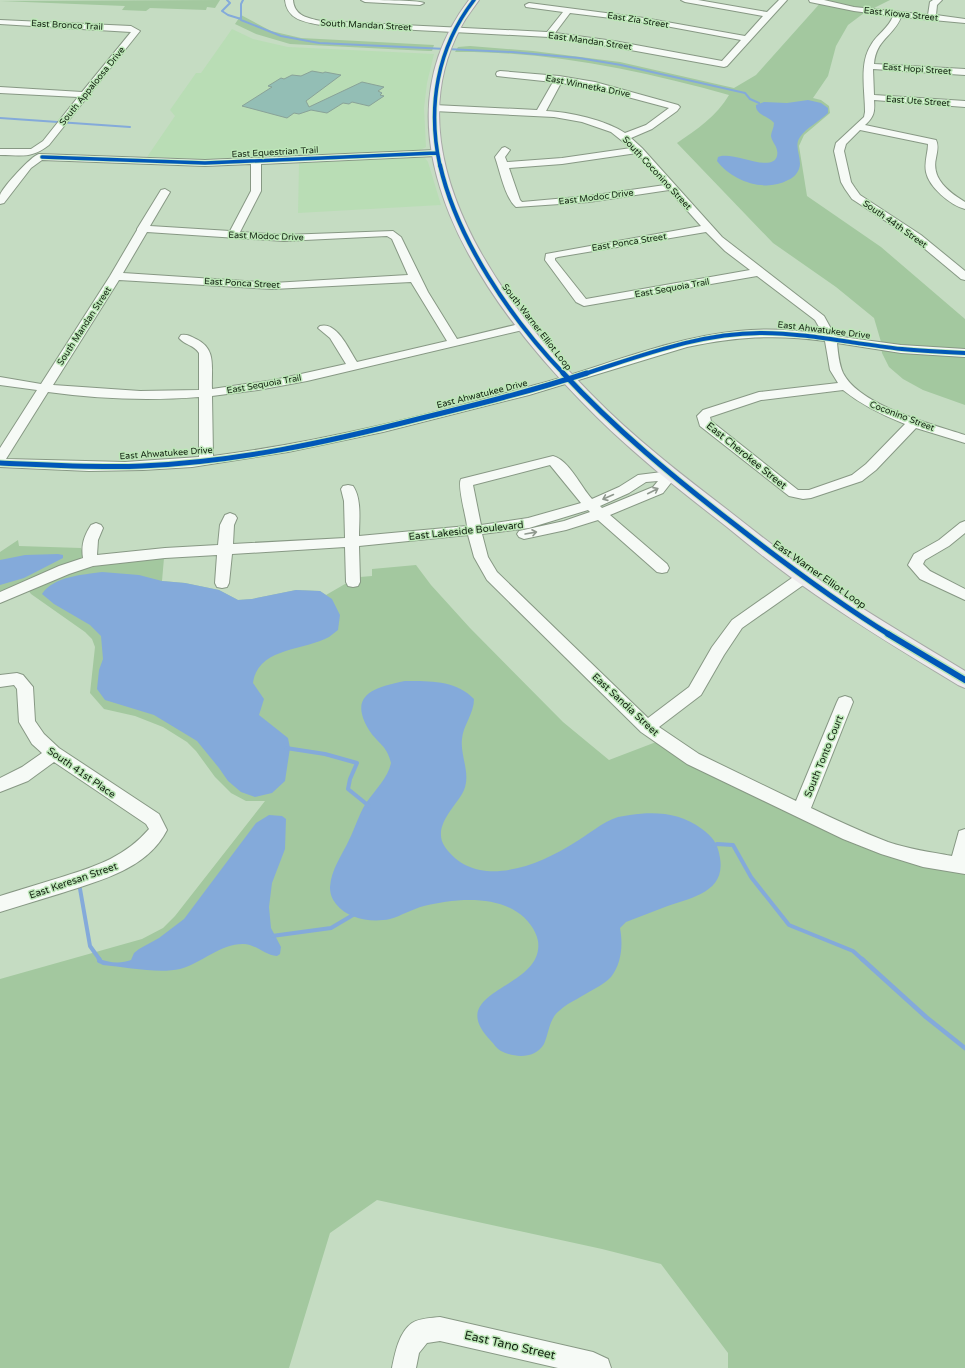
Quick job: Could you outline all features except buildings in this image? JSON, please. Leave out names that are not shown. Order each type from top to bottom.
[{"type":"main road","name":"South Warner Elliot Loop","points":[[474,0],[454,29],[446,49],[437,83],[434,108],[436,153],[446,189],[462,231],[499,295],[523,327],[567,380],[606,419],[670,475]]},
{"type":"main road","name":"East Warner Elliot Loop","points":[[670,475],[804,578],[892,636],[965,680]]},
{"type":"street","name":"South Mandan Street","points":[[289,0],[289,7],[293,13],[309,20],[337,24],[454,29]]},
{"type":"street","points":[[364,0],[422,1]]},
{"type":"street","points":[[685,0],[769,15]]},
{"type":"street","points":[[747,39],[783,0]]},
{"type":"street","name":"East Kiowa Street","points":[[814,0],[842,7],[965,21]]},
{"type":"street","points":[[932,17],[933,4],[938,0]]},
{"type":"street","points":[[403,27],[422,1]]},
{"type":"street","name":"East Zia Street","points":[[529,5],[644,20],[747,39]]},
{"type":"street","points":[[549,35],[568,10]]},
{"type":"street","name":"South 44th Street","points":[[898,14],[895,24],[873,48],[869,66],[870,112],[868,118],[841,143],[839,151],[846,182],[856,197],[916,237],[965,277]]},
{"type":"street","name":"East Bronco Trail","points":[[0,22],[134,29]]},
{"type":"street","name":"South Appaloosa Drive","points":[[0,201],[136,31],[134,29]]},
{"type":"street","name":"East Mandan Street","points":[[454,29],[549,35],[614,44],[724,64],[747,39]]},
{"type":"street","name":"East Hopi Street","points":[[869,66],[965,72]]},
{"type":"street","name":"East Winnetka Drive","points":[[500,74],[560,79],[621,91],[675,107],[649,127],[624,137]]},
{"type":"street","points":[[540,113],[560,79]]},
{"type":"street","points":[[0,90],[84,95]]},
{"type":"street","name":"East Ute Street","points":[[870,97],[965,104]]},
{"type":"street","name":"South Coconino Street","points":[[434,108],[540,113],[567,116],[600,124],[624,137],[638,150],[708,228],[729,249],[820,318],[828,329],[830,339]]},
{"type":"street","points":[[859,127],[933,142],[934,146],[930,162],[930,171],[934,180],[942,190],[965,206]]},
{"type":"street","points":[[505,150],[500,157],[502,165],[562,161],[638,150]]},
{"type":"street","name":"East Equestrian Trail","points":[[3,152],[205,163],[256,162],[436,153]]},
{"type":"street","points":[[233,235],[256,191],[256,162]]},
{"type":"street","name":"East Modoc Drive","points":[[502,165],[515,202],[520,205],[589,199],[671,187]]},
{"type":"street","name":"South Mandan Street","points":[[0,458],[116,276],[142,229],[165,192]]},
{"type":"street","name":"East Ponca Street","points":[[584,303],[580,300],[550,260],[550,256],[708,228]]},
{"type":"street","name":"East Modoc Drive","points":[[142,229],[233,235],[299,237],[389,232],[396,237],[416,278]]},
{"type":"street","name":"East Sequoia Trail","points":[[584,303],[759,272]]},
{"type":"street","name":"East Ponca Street","points":[[116,276],[273,286],[416,278]]},
{"type":"street","points":[[416,278],[454,343]]},
{"type":"street","name":"East Sequoia Trail","points":[[0,381],[44,389],[131,396],[205,393],[260,386],[523,327]]},
{"type":"street","points":[[324,328],[335,336],[352,366]]},
{"type":"street","name":"East Ahwatukee Drive","points":[[0,463],[85,466],[144,466],[273,452],[335,439],[484,403],[715,337],[765,333],[794,334],[904,349],[965,353]]},
{"type":"street","points":[[186,338],[201,346],[205,353],[206,459]]},
{"type":"street","name":"Coconino Street","points":[[830,339],[834,365],[838,375],[846,386],[866,402],[914,422],[965,439]]},
{"type":"street","name":"East Cherokee Street","points":[[846,386],[760,396],[703,416],[705,423],[794,492],[803,495],[839,485],[857,478],[870,468],[914,422]]},
{"type":"street","name":"East Sandia Street","points":[[595,510],[582,497],[561,466],[553,460],[466,482],[467,493],[472,510],[475,536],[481,557],[492,576],[648,727],[693,759],[802,810],[849,834],[887,849],[923,859],[962,865]]},
{"type":"street","name":"East Lakeside Boulevard","points":[[0,598],[49,576],[86,563],[166,552],[534,533],[566,525],[595,510],[658,490],[670,475]]},
{"type":"street","points":[[348,489],[351,501],[353,582]]},
{"type":"street","points":[[595,510],[662,568]]},
{"type":"street","points":[[222,583],[227,525],[230,518]]},
{"type":"street","points":[[965,526],[944,543],[919,557],[915,566],[925,575],[965,594]]},
{"type":"street","points":[[86,563],[90,539],[96,528]]},
{"type":"street","points":[[648,727],[673,710],[694,691],[718,651],[737,624],[804,578]]},
{"type":"street","name":"South 41st Place","points":[[0,681],[17,679],[25,687],[27,722],[38,739],[52,753],[153,819],[158,830]]},
{"type":"street","name":"South Tonto Court","points":[[802,810],[845,702]]},
{"type":"street","points":[[0,785],[19,778],[31,771],[52,753]]},
{"type":"street","name":"East Keresan Street","points":[[0,904],[94,875],[120,865],[148,844],[158,830]]},
{"type":"street","points":[[962,865],[965,836]]},
{"type":"street","name":"East Tano Street","points":[[404,1368],[408,1348],[420,1332],[440,1329],[592,1364],[599,1368]]},
{"type":"shaded area","points":[[220,0],[215,8],[207,7],[206,10],[150,8],[146,11],[122,10],[125,6],[0,1]]},
{"type":"shaded area","points":[[823,0],[890,0],[864,13],[848,25],[836,46],[828,76],[813,98],[821,100],[829,106],[830,113],[804,135],[799,146],[807,196],[881,247],[965,319],[965,405],[923,390],[903,379],[889,367],[882,353],[881,342],[874,318],[836,287],[773,243],[677,143],[699,128],[712,116],[729,95],[628,70],[594,64],[525,55],[455,52],[458,47],[470,46],[533,51],[620,62],[734,88],[756,75]]},
{"type":"shaded area","points":[[241,15],[271,31],[301,38],[434,45],[432,51],[428,51],[290,44],[256,34],[235,24]]},
{"type":"shaded area","points":[[232,29],[253,39],[288,47],[434,54],[427,83],[424,108],[426,147],[418,151],[222,160],[147,157],[175,116],[170,110],[196,73],[201,73]]},
{"type":"shaded area","points":[[419,157],[425,158],[428,162],[441,205],[298,213],[299,163]]},
{"type":"shaded area","points":[[18,540],[19,546],[81,548],[89,568],[106,564],[164,558],[162,581],[185,583],[219,590],[238,600],[252,599],[296,590],[320,591],[326,595],[345,584],[359,583],[360,577],[372,576],[372,569],[416,565],[431,585],[470,628],[563,722],[609,760],[664,739],[849,834],[965,866],[965,1368],[728,1368],[728,1353],[661,1264],[602,1249],[377,1200],[330,1233],[289,1368],[0,1368],[0,979],[142,939],[163,928],[175,916],[265,801],[246,801],[231,793],[215,777],[196,751],[187,742],[163,727],[135,716],[104,709],[90,693],[95,647],[92,639],[85,632],[31,594],[22,582],[0,592],[0,552]]},
{"type":"water","points":[[808,100],[821,103],[828,108],[828,113],[800,137],[797,144],[800,165],[795,176],[779,184],[759,185],[750,183],[731,174],[717,161],[718,157],[732,156],[768,163],[774,161],[777,153],[771,133],[774,123],[758,111],[756,105],[764,102],[787,103]]},
{"type":"water","points":[[25,555],[63,555],[63,558],[24,578],[0,585],[0,560]]},
{"type":"water","points":[[102,572],[139,575],[162,581],[185,583],[219,590],[238,600],[252,599],[296,590],[320,591],[332,599],[340,615],[338,630],[319,642],[273,656],[263,663],[257,671],[253,683],[264,699],[259,715],[288,738],[290,748],[285,781],[272,793],[255,797],[241,792],[228,781],[197,741],[154,715],[105,700],[97,689],[99,670],[103,659],[101,636],[90,625],[54,604],[42,594],[54,583],[69,577]]},
{"type":"water","points":[[405,681],[423,681],[451,685],[459,688],[474,699],[474,704],[464,729],[462,739],[466,784],[461,796],[443,824],[441,831],[445,847],[458,860],[473,868],[490,871],[508,870],[526,866],[559,852],[612,819],[621,816],[649,813],[677,816],[694,824],[709,835],[718,849],[720,870],[712,887],[695,897],[626,922],[620,928],[621,953],[615,972],[600,986],[568,1004],[559,1011],[551,1022],[544,1044],[540,1049],[530,1055],[512,1055],[497,1048],[479,1024],[478,1010],[486,999],[527,970],[536,957],[537,937],[530,925],[521,915],[496,903],[459,900],[424,906],[390,919],[368,920],[360,919],[341,909],[333,900],[330,892],[332,875],[359,816],[366,803],[384,779],[391,763],[387,752],[369,730],[363,718],[361,708],[363,700],[368,694],[375,690],[384,686]]},
{"type":"water","points":[[269,815],[282,816],[286,819],[285,849],[272,883],[269,907],[271,928],[281,947],[280,954],[277,956],[268,954],[248,944],[235,945],[219,950],[196,963],[180,969],[162,971],[103,965],[97,962],[98,958],[114,962],[131,960],[134,953],[139,949],[159,938],[184,919],[256,823]]},
{"type":"waterway","points":[[227,0],[230,3],[222,11],[228,15],[241,19]]},
{"type":"waterway","points":[[241,19],[241,4],[243,0]]},
{"type":"waterway","points":[[241,19],[281,36],[319,43],[512,52],[579,58],[621,65],[745,93],[750,99],[759,103]]},
{"type":"waterway","points":[[0,118],[130,127]]},
{"type":"waterway","points":[[286,748],[325,754],[357,763],[350,779],[348,789],[369,806]]},
{"type":"waterway","points":[[714,846],[717,844],[733,845],[751,877],[789,925],[853,951],[863,960]]},
{"type":"waterway","points":[[79,883],[90,946],[100,960]]},
{"type":"waterway","points":[[272,936],[331,928],[353,915]]},
{"type":"waterway","points":[[862,959],[926,1017],[965,1048]]},
{"type":"cycle path","points":[[474,0],[456,27],[443,57],[434,105],[435,139],[447,192],[460,225],[477,257],[501,296],[528,333],[588,400],[621,431],[690,490],[824,592],[863,618],[965,680]]},
{"type":"cycle path","points":[[42,157],[205,163],[436,153]]},
{"type":"cycle path","points":[[0,463],[125,467],[192,462],[288,448],[383,428],[525,392],[685,343],[739,334],[780,333],[901,349],[965,353]]}]
